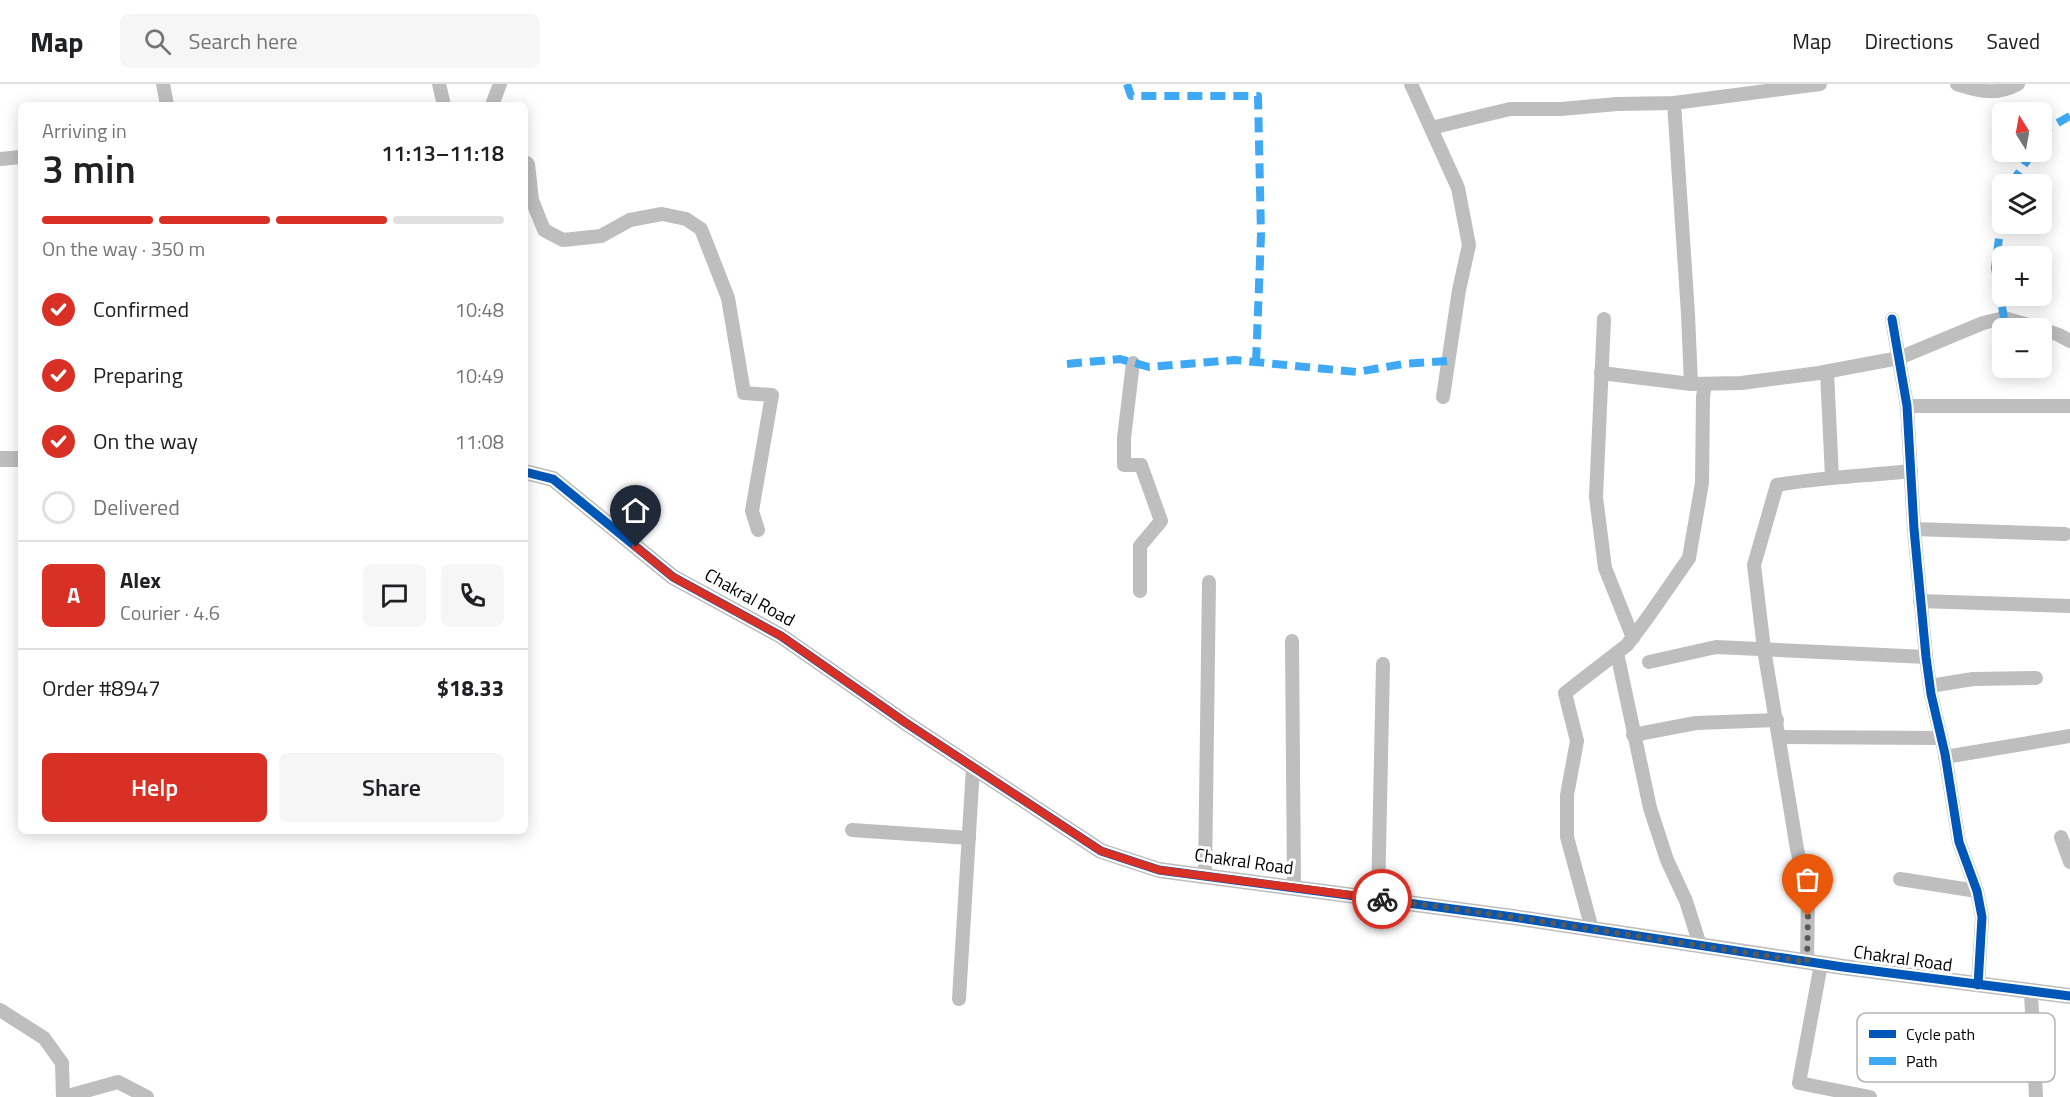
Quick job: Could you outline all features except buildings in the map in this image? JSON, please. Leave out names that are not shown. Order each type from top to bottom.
[{"type":"street","points":[[163,84],[166,102]]},
{"type":"street","points":[[439,84],[443,102]]},
{"type":"street","points":[[493,102],[500,84]]},
{"type":"street","points":[[1411,84],[1458,188],[1469,245],[1459,290],[1443,397]]},
{"type":"street","points":[[1431,128],[1510,109],[1561,109],[1617,104],[1674,103],[1820,84]]},
{"type":"street","points":[[1957,84],[1974,90],[1994,92],[2018,84]]},
{"type":"street","points":[[1592,929],[1567,837],[1567,795],[1577,741],[1565,693],[1633,638],[1689,558],[1702,483],[1703,397],[1698,384],[1689,314],[1674,103]]},
{"type":"street","points":[[0,159],[18,158]]},
{"type":"street","points":[[528,164],[532,200],[544,230],[563,240],[601,236],[630,220],[662,214],[686,219],[701,230],[728,298],[744,393],[772,395],[752,511],[758,530]]},
{"type":"street","points":[[1604,319],[1596,497],[1605,568],[1633,638]]},
{"type":"street","points":[[1892,319],[1907,406],[1914,529],[1930,686],[1959,842],[1977,891],[1982,916],[1978,985]]},
{"type":"street","points":[[1602,373],[1698,384],[1741,383],[1827,372],[1899,358],[1992,321]]},
{"type":"street","points":[[2052,333],[2070,341]]},
{"type":"street","points":[[1134,363],[1124,438],[1124,465],[1141,465],[1161,521],[1140,546],[1140,591]]},
{"type":"street","points":[[1827,372],[1832,477]]},
{"type":"street","points":[[1907,406],[2070,406]]},
{"type":"street","points":[[0,459],[18,459]]},
{"type":"street","points":[[1870,1097],[1799,1083],[1814,963],[1808,894],[1797,849],[1764,649],[1754,565],[1777,485],[1832,477],[1911,471]]},
{"type":"street","name":"Chakral Road","points":[[528,473],[553,479],[673,577],[781,636],[906,723],[1101,851],[1159,870],[1592,929],[1814,963],[2070,996]]},
{"type":"street","points":[[1914,529],[2065,534]]},
{"type":"street","points":[[1205,876],[1209,582]]},
{"type":"street","points":[[1920,601],[2070,606]]},
{"type":"street","points":[[1292,641],[1294,887]]},
{"type":"street","points":[[1649,662],[1716,647],[1926,657]]},
{"type":"street","points":[[1617,653],[1650,808],[1667,860],[1686,901],[1700,945]]},
{"type":"street","points":[[1378,899],[1383,664]]},
{"type":"street","points":[[1930,686],[1973,679],[2036,678]]},
{"type":"street","points":[[1633,735],[1696,723],[1777,720]]},
{"type":"street","points":[[1945,757],[2070,736]]},
{"type":"street","points":[[1780,737],[1941,738]]},
{"type":"street","points":[[959,999],[973,767]]},
{"type":"street","points":[[852,830],[969,838]]},
{"type":"street","points":[[2061,837],[2070,862]]},
{"type":"street","points":[[1900,879],[1977,891]]},
{"type":"street","points":[[2031,992],[2032,1013]]},
{"type":"street","points":[[0,1010],[44,1038],[56,1054],[62,1063],[65,1097],[118,1082],[147,1097]]},
{"type":"street","points":[[2035,1082],[2036,1097]]},
{"type":"marked path","points":[[1127,84],[1131,96],[1258,96],[1261,234],[1256,363]]},
{"type":"marked path","points":[[2052,126],[2070,116]]},
{"type":"marked path","points":[[2018,174],[2026,162]]},
{"type":"marked path","points":[[2000,234],[1995,268],[2004,318]]},
{"type":"marked path","points":[[1067,364],[1120,359],[1149,367],[1235,360],[1357,372],[1403,364],[1448,361]]},
{"type":"cycle path","points":[[1892,319],[1907,406],[1914,529],[1931,694],[1945,754],[1959,842],[1977,891],[1982,917],[1978,985]]},
{"type":"cycle path","points":[[528,473],[553,479],[673,577],[781,636],[906,723],[1101,851],[1159,870],[1513,917],[1843,967],[2070,996]]},
{"type":"way so far","points":[[1382,899],[1807,962],[1808,916]]},
{"type":"route","points":[[636,547],[673,577],[781,636],[906,723],[1101,851],[1159,870],[1382,899]]}]
